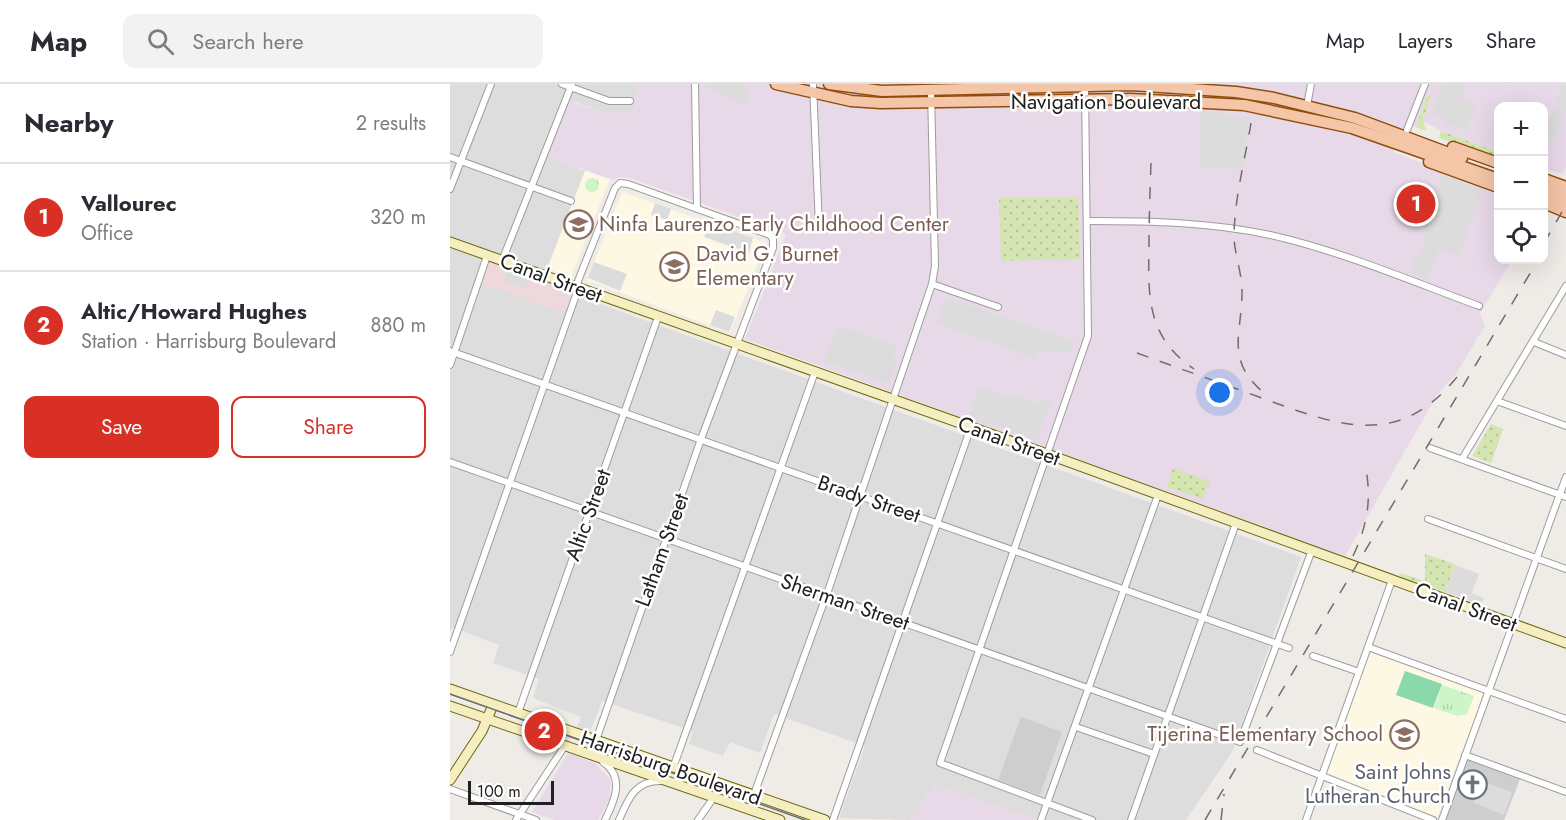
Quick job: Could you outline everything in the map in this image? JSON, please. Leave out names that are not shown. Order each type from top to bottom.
[{"type":"main road","name":"Navigation Boulevard","points":[[776,84],[813,89],[851,101],[932,104],[1131,99],[1244,105],[1308,118],[1353,123]]},
{"type":"main road","name":"Navigation Boulevard","points":[[829,84],[882,91],[1131,85],[1236,92],[1306,106],[1469,164],[1494,170]]},
{"type":"main road","points":[[1131,85],[1131,99]]},
{"type":"main road","points":[[1306,106],[1308,118]]},
{"type":"main road","points":[[1353,123],[1407,130],[1494,162]]},
{"type":"main road","points":[[1353,123],[1381,144],[1494,186]]},
{"type":"main road","name":"Navigation Boulevard","points":[[1469,164],[1494,177]]},
{"type":"main road","points":[[1548,181],[1566,188]]},
{"type":"main road","points":[[1548,188],[1566,195]]},
{"type":"main road","points":[[1548,196],[1566,203]]},
{"type":"main road","points":[[1548,205],[1566,212]]},
{"type":"street","points":[[450,189],[491,84]]},
{"type":"street","points":[[562,84],[609,101],[630,101]]},
{"type":"street","points":[[450,652],[615,188],[620,183],[697,209],[695,84]]},
{"type":"street","points":[[1306,106],[1311,84]]},
{"type":"street","points":[[1407,130],[1425,84]]},
{"type":"street","points":[[1085,85],[1086,100],[1083,109],[1088,222],[1088,336],[940,763],[1092,820]]},
{"type":"street","points":[[502,261],[571,86]]},
{"type":"street","points":[[813,89],[819,227]]},
{"type":"street","points":[[753,797],[827,595],[932,284],[935,266],[931,91]]},
{"type":"street","points":[[450,157],[571,201]]},
{"type":"street","name":"Latham Street","points":[[593,757],[594,740],[701,439],[773,248],[774,239],[770,235],[697,209]]},
{"type":"street","points":[[1088,222],[1191,224],[1269,235],[1345,258],[1479,306]]},
{"type":"street","name":"Canal Street","points":[[450,243],[1047,454],[1566,643]]},
{"type":"street","points":[[450,365],[452,352],[487,256]]},
{"type":"street","points":[[932,284],[998,307]]},
{"type":"street","points":[[1462,459],[1566,286]]},
{"type":"street","name":"Altic Street","points":[[518,713],[658,317]]},
{"type":"street","points":[[1534,342],[1566,355]]},
{"type":"street","name":"Brady Street","points":[[452,352],[1288,648]]},
{"type":"street","points":[[673,768],[815,372]]},
{"type":"street","points":[[1497,401],[1566,426]]},
{"type":"street","points":[[833,820],[971,427]]},
{"type":"street","points":[[1430,448],[1563,496]]},
{"type":"street","name":"Sherman Street","points":[[450,462],[1240,742],[1279,645]]},
{"type":"street","points":[[1442,820],[1537,558],[1563,496],[1566,477]]},
{"type":"street","points":[[1041,820],[1158,495]]},
{"type":"street","points":[[1428,519],[1566,569]]},
{"type":"street","points":[[1131,820],[1236,523]]},
{"type":"street","points":[[1279,645],[1312,549]]},
{"type":"street","points":[[1306,820],[1392,580]]},
{"type":"street","points":[[1368,647],[1566,719]]},
{"type":"street","points":[[1312,656],[1359,672]]},
{"type":"street","name":"Harrisburg Boulevard","points":[[450,690],[753,797],[825,820]]},
{"type":"street","points":[[450,780],[488,720],[493,705]]},
{"type":"street","name":"Harrisburg Boulevard","points":[[450,706],[780,820]]},
{"type":"street","points":[[1076,727],[1155,754]]},
{"type":"street","points":[[518,817],[564,747]]},
{"type":"street","points":[[1257,750],[1433,820]]},
{"type":"street","points":[[1465,755],[1566,792]]},
{"type":"street","points":[[593,757],[614,772],[617,785],[615,798],[605,820]]},
{"type":"street","points":[[619,820],[630,794],[638,786],[649,781],[664,781]]},
{"type":"street","points":[[450,789],[518,817],[536,820]]},
{"type":"street","points":[[699,820],[714,797]]},
{"type":"shaded area","points":[[450,84],[637,84],[633,113],[608,114],[576,102],[549,157],[585,171],[542,283],[1301,557],[1232,752],[1186,820],[1036,820],[934,785],[910,820],[839,818],[865,746],[774,714],[760,753],[730,742],[723,756],[689,744],[693,731],[602,701],[588,737],[575,732],[581,717],[533,698],[539,679],[493,663],[499,645],[452,627],[450,632]]},
{"type":"shaded area","points":[[637,84],[1566,84],[1566,168],[1562,174],[1548,169],[1548,102],[1494,102],[1494,151],[1441,131],[1423,121],[1431,96],[1427,95],[1416,127],[1406,124],[1393,152],[1494,191],[1494,264],[1510,264],[1480,313],[1485,326],[1456,374],[1437,395],[1345,556],[745,339],[786,234],[630,178],[619,177],[613,180],[548,157],[570,101],[608,114],[633,113]]},
{"type":"shaded area","points":[[705,84],[748,84],[747,106],[704,85]]},
{"type":"shaded area","points":[[1442,84],[1467,84],[1462,99],[1476,104],[1467,131],[1443,123],[1445,118],[1432,113]]},
{"type":"shaded area","points":[[1563,84],[1566,84],[1566,115],[1555,137],[1548,134],[1548,125]]},
{"type":"shaded area","points":[[1201,111],[1250,117],[1242,169],[1200,168]]},
{"type":"shaded area","name":"Ninfa Laurenzo Early Childhood Center","points":[[585,171],[610,179],[571,277],[547,269]]},
{"type":"shaded area","points":[[1443,175],[1483,189],[1459,258],[1443,249],[1439,250],[1428,279],[1410,273],[1415,257],[1419,258],[1427,238],[1424,236],[1426,230],[1423,229]]},
{"type":"shaded area","name":"David G. Burnet Elementary","points":[[622,192],[766,243],[730,333],[587,280]]},
{"type":"shaded area","points":[[655,203],[671,209],[667,220],[651,215]]},
{"type":"shaded area","points":[[710,223],[753,238],[749,253],[704,237]]},
{"type":"shaded area","points":[[489,261],[575,292],[567,314],[481,283]]},
{"type":"shaded area","points":[[594,262],[627,274],[620,291],[588,278]]},
{"type":"shaded area","points":[[507,271],[529,279],[526,289],[504,281]]},
{"type":"shaded area","points":[[946,297],[1075,342],[1072,351],[1038,352],[1036,359],[937,323]]},
{"type":"shaded area","points":[[716,310],[735,317],[729,332],[710,325]]},
{"type":"shaded area","points":[[844,327],[897,346],[893,358],[898,361],[889,384],[824,361],[836,329],[842,331]]},
{"type":"shaded area","points":[[980,387],[1010,398],[1012,394],[1041,404],[1043,399],[1051,402],[1037,440],[988,423],[986,426],[968,420]]},
{"type":"shaded area","points":[[1455,565],[1479,574],[1472,593],[1484,598],[1481,605],[1445,592]]},
{"type":"shaded area","name":"Tijerina Elementary School","points":[[1369,652],[1484,693],[1437,818],[1326,775]]},
{"type":"shaded area","points":[[1021,717],[1062,732],[1040,795],[998,780]]},
{"type":"shaded area","points":[[568,753],[595,763],[611,780],[609,800],[598,820],[554,820],[532,812]]},
{"type":"shaded area","points":[[1467,759],[1520,779],[1504,820],[1445,820]]},
{"type":"shaded area","points":[[1482,781],[1512,792],[1504,815],[1474,803]]},
{"type":"shaded area","points":[[934,785],[1036,820],[910,820]]},
{"type":"green space","points":[[1427,95],[1431,96],[1423,121],[1427,131],[1416,127]]},
{"type":"green space","points":[[1441,131],[1494,151],[1494,159],[1439,138]]},
{"type":"green space","points":[[592,178],[597,180],[599,185],[597,190],[592,192],[587,190],[585,185],[587,180]]},
{"type":"green space","points":[[1078,197],[1080,259],[1001,261],[999,198]]},
{"type":"green space","points":[[1491,424],[1503,429],[1491,463],[1472,456]]},
{"type":"green space","points":[[1173,468],[1209,481],[1203,499],[1167,487]]},
{"type":"green space","points":[[1425,554],[1455,564],[1445,592],[1399,576],[1400,573],[1425,581]]},
{"type":"green space","points":[[1405,671],[1442,684],[1433,708],[1396,695]]},
{"type":"green space","points":[[1442,685],[1474,696],[1467,714],[1457,716],[1434,708]]},
{"type":"tram line","points":[[450,694],[805,820]]},
{"type":"railway","points":[[1251,123],[1234,224],[1242,288],[1238,347],[1245,371],[1254,384],[1269,397]]},
{"type":"railway","points":[[1151,163],[1150,299],[1159,330],[1167,344],[1194,369]]},
{"type":"railway","points":[[1548,236],[1566,205]]},
{"type":"railway","points":[[1205,820],[1536,264]]},
{"type":"railway","points":[[1137,353],[1317,417],[1344,423],[1369,425],[1394,422],[1417,412],[1441,395],[1464,368]]},
{"type":"railway","points":[[1353,556],[1367,511],[1368,488],[1365,464]]},
{"type":"railway","points":[[1221,820],[1224,794]]},
{"type":"place","name":"Vallourec","points":[[1416,204]]},
{"type":"place","name":"Ninfa Laurenzo Early Childhood Center","points":[[578,224]]},
{"type":"place","name":"David G. Burnet Elementary","points":[[675,266]]},
{"type":"place","name":"Altic/Howard Hughes","points":[[544,731]]},
{"type":"place","name":"Tijerina Elementary School","points":[[1404,734]]},
{"type":"place","name":"Saint Johns Lutheran Church","points":[[1472,784]]}]
